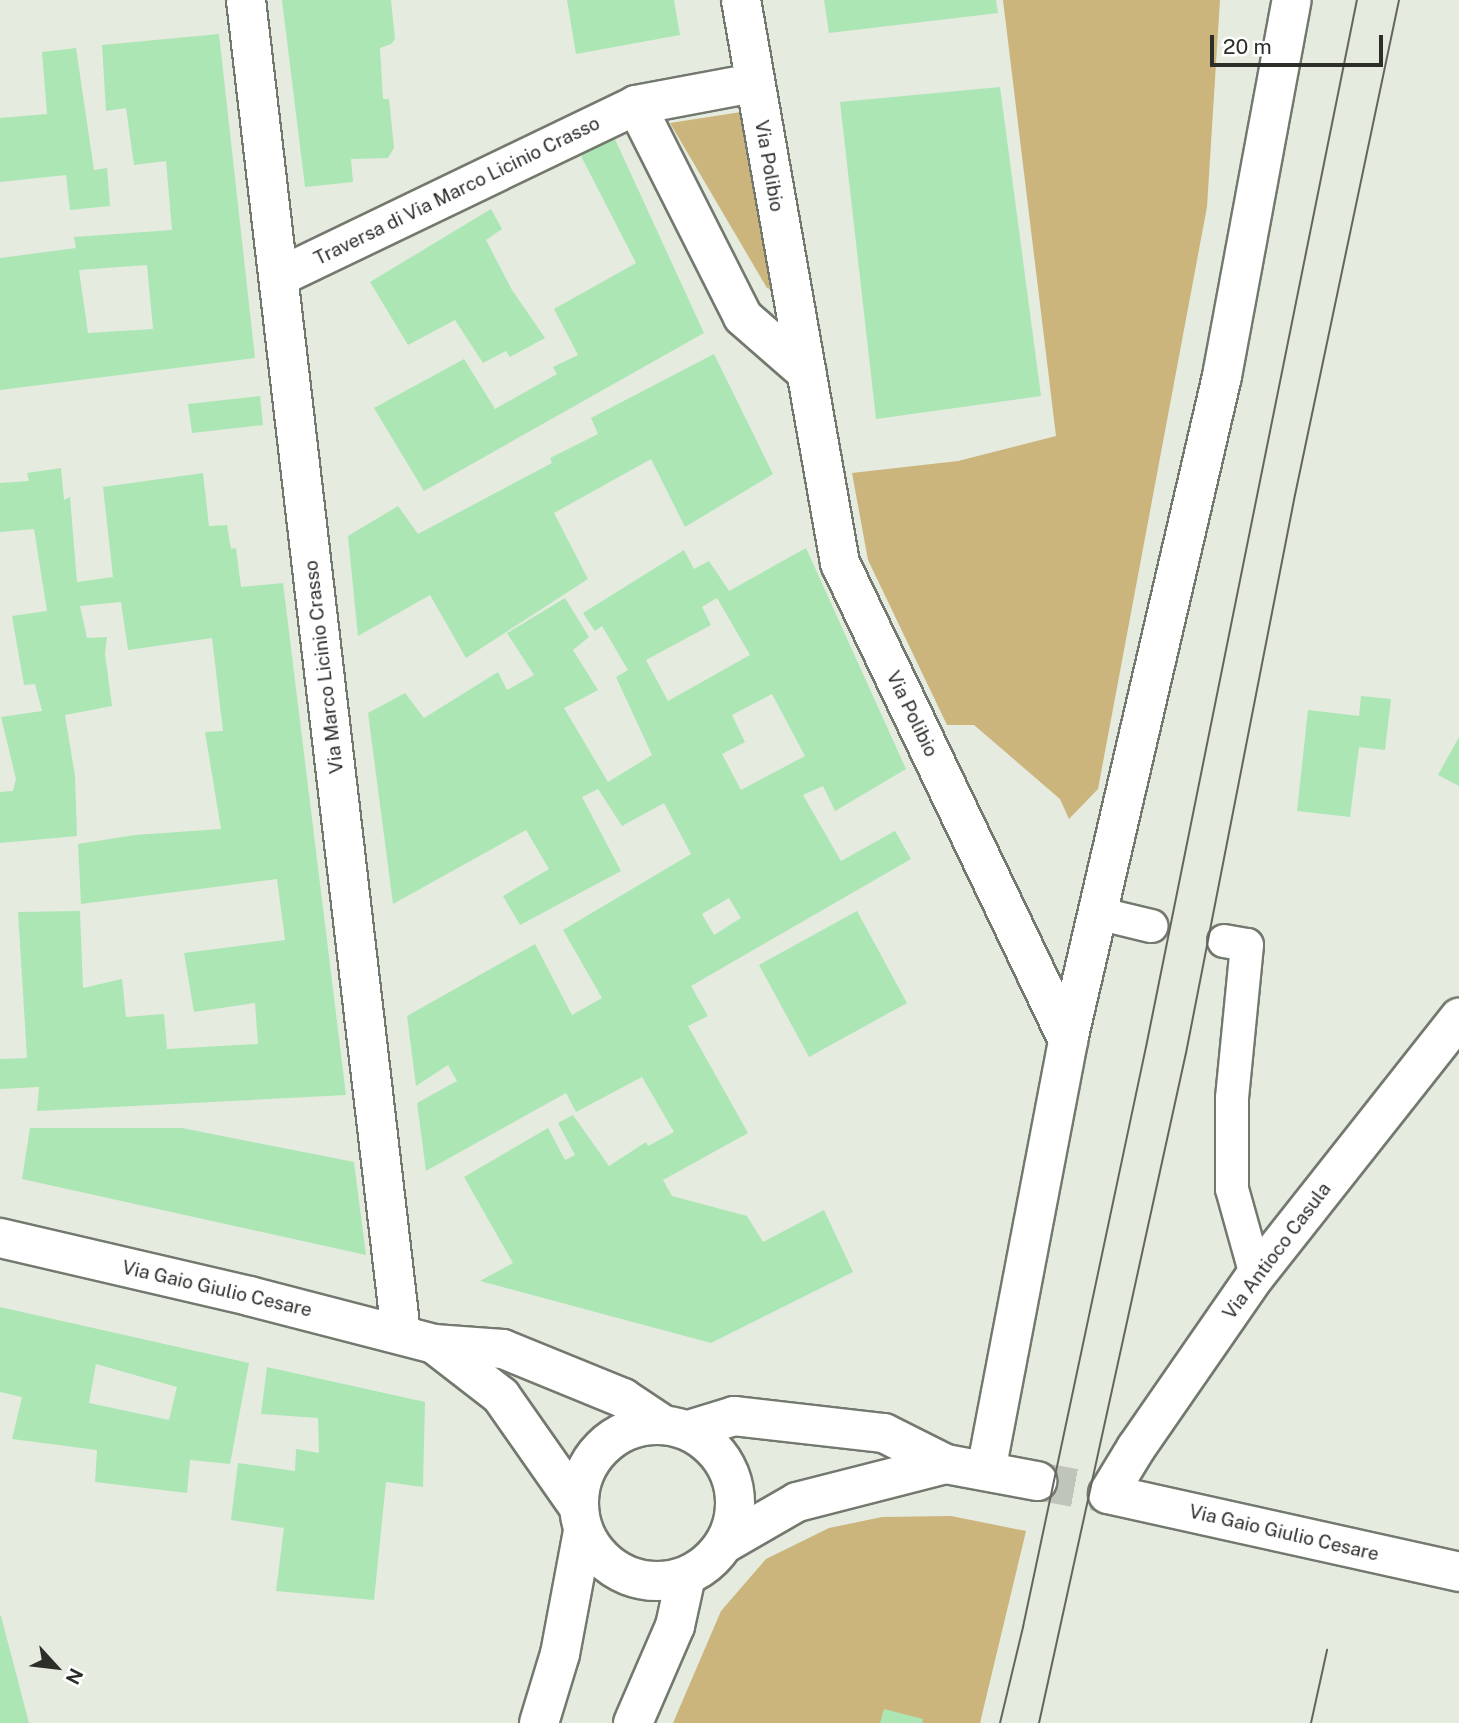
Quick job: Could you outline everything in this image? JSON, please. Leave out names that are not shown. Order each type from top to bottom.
[{"type":"street","name":"Via Marco Licinio Crasso","points":[[246,0],[279,277],[417,1339]]},
{"type":"street","name":"Via Polibio","points":[[741,0],[840,563],[1068,1040]]},
{"type":"street","points":[[986,1471],[1068,1040],[1222,376],[1292,0]]},
{"type":"street","name":"Traversa di Via Marco Licinio Crasso","points":[[279,277],[636,105],[754,83]]},
{"type":"street","points":[[636,105],[743,317],[806,372]]},
{"type":"street","name":"Via Antioco Casula","points":[[1108,1494],[1136,1448],[1256,1275],[1459,1018]]},
{"type":"street","name":"Via Gaio Giulio Cesare","points":[[0,1238],[417,1339],[503,1349],[623,1398],[676,1427]]},
{"type":"street","name":"Via Gaio Giulio Cesare","points":[[417,1339],[501,1396],[580,1518]]},
{"type":"street","points":[[539,1723],[560,1654],[580,1518],[581,1481],[592,1458],[611,1439],[636,1427],[676,1427],[734,1416],[884,1433],[946,1464],[1037,1481]]},
{"type":"street","points":[[580,1518],[596,1552],[614,1569],[637,1579],[662,1582],[686,1576],[708,1563],[724,1544],[734,1520],[736,1494],[728,1467],[712,1445],[676,1427]]},
{"type":"street","points":[[724,1544],[797,1502],[946,1464]]},
{"type":"street","name":"Via Gaio Giulio Cesare","points":[[1108,1494],[1459,1572]]},
{"type":"street","points":[[633,1723],[675,1626],[686,1576]]},
{"type":"lane","points":[[1097,913],[1151,926]]},
{"type":"lane","points":[[1224,941],[1247,945],[1232,1098],[1232,1189],[1256,1275]]},
{"type":"shaded area","points":[[1003,0],[1220,0],[1207,207],[1098,789],[1069,819],[1060,799],[974,725],[947,725],[868,560],[852,473],[958,461],[1056,436]]},
{"type":"shaded area","points":[[741,112],[773,290],[767,288],[670,123]]},
{"type":"shaded area","points":[[951,1516],[1026,1531],[980,1723],[673,1723],[721,1611],[766,1559],[829,1528],[882,1517]]},
{"type":"building","points":[[282,0],[391,0],[395,39],[391,44],[380,48],[383,99],[389,99],[394,148],[388,158],[351,159],[353,182],[305,187]]},
{"type":"building","points":[[567,0],[674,0],[680,35],[576,54]]},
{"type":"building","points":[[824,0],[996,0],[998,13],[829,33]]},
{"type":"building","points":[[219,34],[255,358],[0,390],[0,258],[76,248],[74,237],[172,230],[166,161],[134,165],[126,108],[106,111],[102,45]],"holes":[[[147,265],[153,329],[88,333],[79,270]]]},
{"type":"building","points":[[76,48],[94,170],[107,168],[110,206],[70,210],[66,175],[0,182],[0,118],[47,114],[42,52]]},
{"type":"building","points":[[1000,87],[1041,396],[876,419],[840,102]]},
{"type":"building","points":[[614,137],[704,333],[424,491],[374,408],[464,359],[495,409],[557,374],[553,367],[578,355],[554,309],[636,263],[581,156]]},
{"type":"building","points":[[491,209],[502,229],[486,240],[512,290],[545,338],[510,357],[506,351],[483,363],[455,320],[408,345],[370,282]]},
{"type":"building","points":[[714,354],[773,474],[685,527],[651,459],[554,513],[588,579],[466,658],[430,595],[358,636],[348,536],[398,506],[418,534],[552,463],[550,458],[598,434],[591,418]]},
{"type":"building","points":[[260,396],[263,425],[192,433],[188,404]]},
{"type":"building","points":[[61,468],[64,500],[70,497],[77,582],[113,577],[103,487],[203,473],[209,526],[227,525],[231,549],[236,548],[241,587],[283,583],[346,1095],[37,1111],[39,1087],[0,1089],[0,1059],[27,1058],[18,912],[80,911],[83,988],[122,979],[126,1017],[164,1014],[167,1049],[258,1044],[255,1003],[194,1012],[184,953],[285,940],[277,879],[81,904],[78,844],[135,835],[221,829],[205,732],[223,731],[212,638],[128,650],[121,602],[80,606],[87,638],[107,637],[105,654],[112,706],[65,715],[75,776],[77,836],[0,843],[0,792],[13,791],[16,779],[1,717],[42,711],[35,684],[24,685],[12,616],[47,611],[34,529],[0,532],[0,483],[29,481],[27,473]]},
{"type":"building","points":[[806,548],[906,769],[835,811],[823,786],[803,795],[841,861],[895,831],[911,859],[691,986],[708,1016],[688,1026],[748,1133],[663,1180],[672,1196],[747,1216],[763,1242],[824,1210],[853,1272],[711,1343],[480,1281],[513,1263],[464,1177],[548,1128],[565,1160],[575,1155],[558,1123],[573,1115],[609,1166],[646,1142],[648,1146],[674,1132],[642,1077],[576,1112],[566,1093],[426,1171],[417,1103],[457,1081],[448,1065],[416,1086],[407,1016],[535,944],[572,1015],[602,998],[563,930],[691,854],[664,803],[622,826],[598,789],[582,797],[621,871],[520,925],[503,896],[549,869],[526,830],[393,904],[368,713],[405,693],[424,718],[498,672],[507,690],[534,675],[507,633],[565,598],[589,637],[573,650],[598,690],[564,708],[608,782],[652,755],[616,677],[628,670],[602,626],[595,631],[583,613],[684,550],[694,569],[709,561],[729,591]],"holes":[[[717,598],[750,655],[668,701],[646,660],[711,625],[702,607]],[[772,694],[805,756],[741,790],[722,754],[745,742],[732,715]],[[729,898],[741,918],[714,935],[702,914]]]},
{"type":"building","points":[[1361,696],[1391,699],[1385,750],[1359,747],[1350,817],[1297,811],[1308,710],[1359,716]]},
{"type":"building","points":[[1459,737],[1459,786],[1438,775]]},
{"type":"building","points":[[857,911],[907,1003],[809,1057],[759,965]]},
{"type":"building","points":[[30,1128],[182,1128],[354,1162],[366,1255],[22,1179]]},
{"type":"building","points":[[0,1307],[249,1363],[230,1464],[190,1460],[187,1493],[95,1482],[97,1450],[12,1439],[22,1397],[0,1392]],"holes":[[[96,1364],[177,1387],[169,1420],[89,1403]]]},
{"type":"building","points":[[267,1367],[425,1402],[423,1487],[386,1482],[374,1600],[276,1591],[284,1528],[231,1520],[238,1463],[295,1471],[296,1449],[319,1453],[318,1418],[261,1414]]},
{"type":"building","points":[[1,1616],[29,1723],[0,1723]]},
{"type":"building","points":[[884,1709],[923,1719],[922,1723],[880,1723]]},
{"type":"tunnel","points":[[1037,1481],[1108,1494]]},
{"type":"tram line","points":[[1000,1723],[1023,1627],[1146,1047],[1357,0]]},
{"type":"tram line","points":[[1039,1723],[1186,1053],[1295,495],[1399,0]]},
{"type":"tram line","points":[[1311,1723],[1327,1650]]}]
